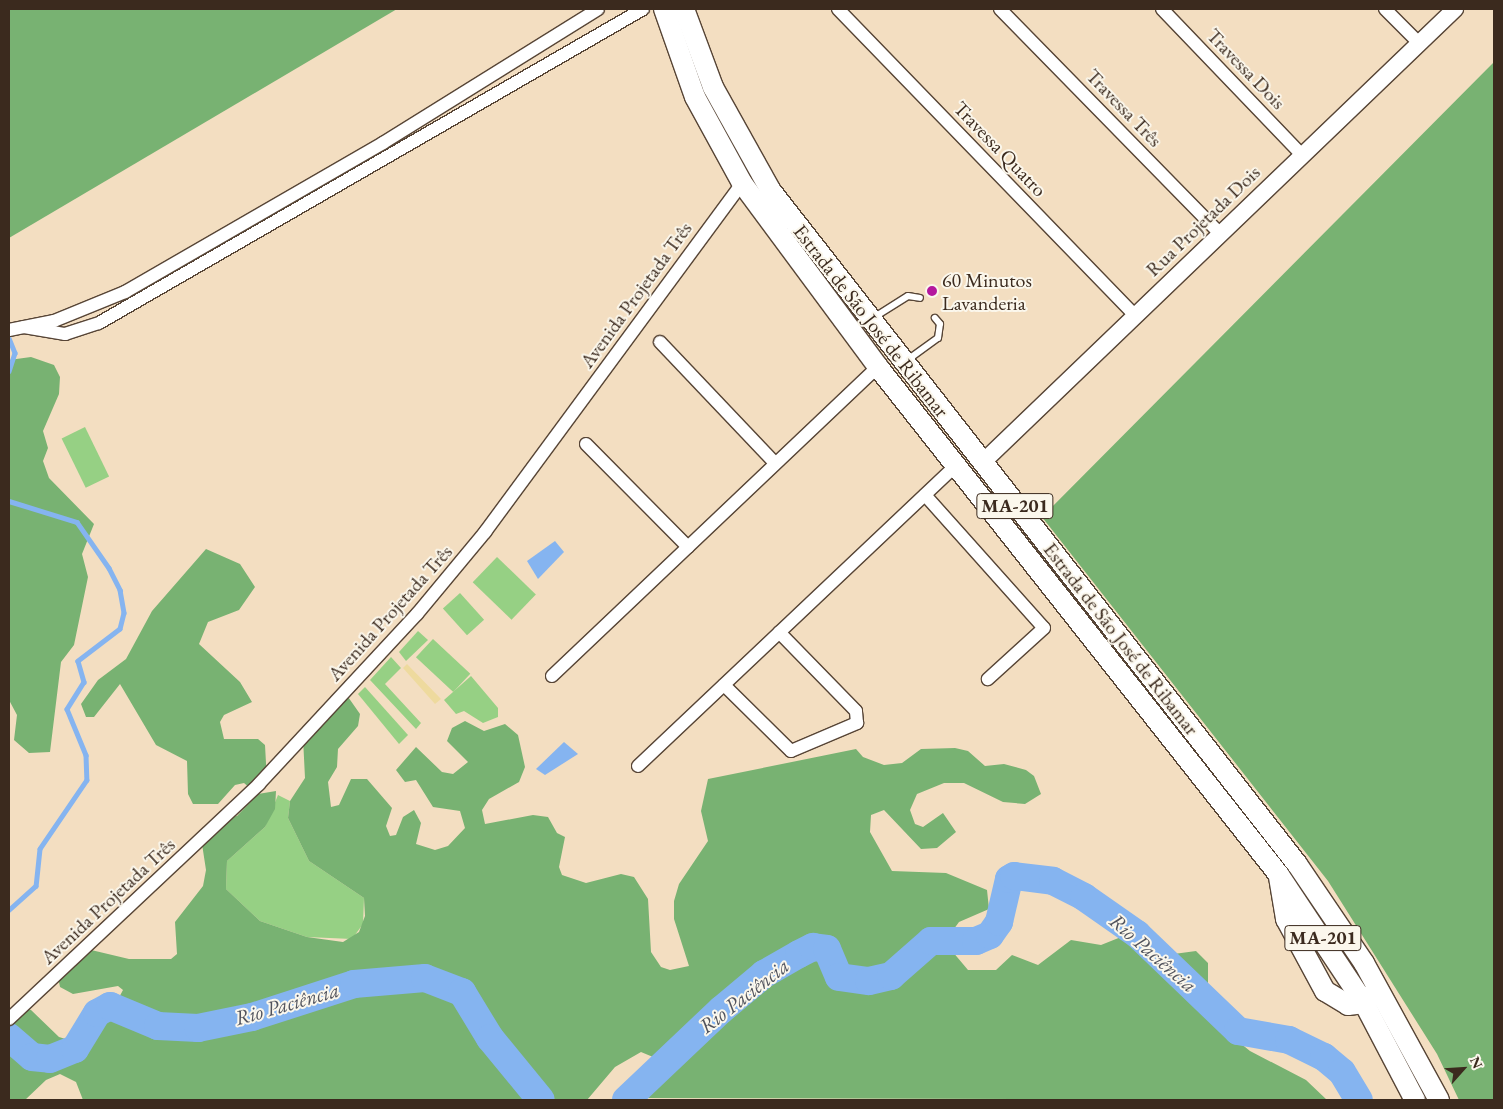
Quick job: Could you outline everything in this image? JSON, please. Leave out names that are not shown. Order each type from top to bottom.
[{"type":"main road","name":"Estrada de São José de Ribamar","points":[[664,9],[695,97],[742,183],[878,367],[1279,876],[1364,1003],[1415,1100]]},
{"type":"main road","name":"Estrada de São José de Ribamar","points":[[684,9],[713,87],[750,159],[903,363],[1297,864],[1377,985],[1438,1100]]},
{"type":"main road","points":[[1279,876],[1286,919],[1325,991],[1342,1004],[1364,1003],[1377,985]]},
{"type":"street","points":[[386,148],[598,9]]},
{"type":"street","points":[[54,327],[103,303],[237,228],[504,87],[643,9]]},
{"type":"street","name":"Travessa Quatro","points":[[838,9],[1135,316]]},
{"type":"street","name":"Travessa Três","points":[[1000,9],[1220,234]]},
{"type":"street","name":"Travessa Dois","points":[[1162,9],[1302,155]]},
{"type":"street","points":[[1385,9],[1419,43]]},
{"type":"street","name":"Rua Projetada Dois","points":[[982,464],[1455,9]]},
{"type":"street","points":[[525,57],[533,70]]},
{"type":"street","points":[[497,74],[504,87]]},
{"type":"street","points":[[9,330],[24,327],[54,327],[71,333],[99,323],[244,241],[357,165]]},
{"type":"street","name":"Avenida Projetada Três","points":[[10,1018],[259,784],[417,614],[485,532],[742,183]]},
{"type":"street","points":[[237,228],[244,241]]},
{"type":"street","points":[[660,342],[775,463]]},
{"type":"street","points":[[552,676],[878,367]]},
{"type":"street","points":[[586,444],[688,547]]},
{"type":"street","points":[[638,766],[956,465]]},
{"type":"street","points":[[925,495],[1044,628],[988,679]]},
{"type":"street","points":[[724,685],[791,752],[857,723],[856,711],[779,632]]},
{"type":"lane","points":[[870,320],[908,296],[920,298]]},
{"type":"lane","points":[[903,363],[938,338],[940,324],[935,318]]},
{"type":"green space","points":[[9,9],[397,9],[9,238]]},
{"type":"green space","points":[[1494,62],[1494,1100],[1459,1100],[1437,1054],[1328,881],[1042,517]]},
{"type":"green space","points":[[31,357],[54,365],[60,377],[59,394],[43,431],[48,448],[43,461],[49,478],[94,524],[82,554],[88,577],[74,645],[61,662],[50,752],[29,753],[14,740],[17,715],[9,700],[9,360]]},
{"type":"green space","points":[[85,427],[109,476],[86,488],[62,438]]},
{"type":"green space","points":[[206,549],[240,564],[255,587],[239,610],[208,622],[199,644],[240,682],[252,702],[224,715],[220,722],[224,739],[258,739],[265,745],[267,781],[251,789],[244,783],[235,785],[218,804],[193,804],[188,794],[187,761],[156,745],[120,684],[94,717],[86,717],[81,704],[98,680],[126,659],[152,611]]},
{"type":"green space","points":[[497,557],[536,595],[512,620],[473,582]]},
{"type":"green space","points":[[460,593],[484,620],[467,635],[443,608]]},
{"type":"green space","points":[[418,631],[428,640],[406,661],[399,652]]},
{"type":"green space","points":[[433,639],[470,674],[453,692],[416,657]]},
{"type":"green space","points":[[391,657],[401,668],[385,684],[421,723],[416,729],[370,680]]},
{"type":"green space","points":[[471,676],[498,708],[498,717],[483,723],[464,711],[456,714],[444,700]]},
{"type":"green space","points":[[365,687],[408,735],[399,744],[358,694]]},
{"type":"green space","points":[[346,694],[360,714],[358,726],[338,749],[337,767],[328,782],[331,807],[339,805],[351,779],[367,779],[392,808],[386,826],[390,836],[396,835],[403,817],[414,810],[421,823],[416,844],[435,850],[448,846],[465,828],[460,811],[433,807],[416,780],[405,782],[396,770],[416,747],[442,772],[453,774],[468,762],[447,741],[452,728],[465,721],[484,731],[505,724],[518,735],[525,767],[519,782],[489,799],[482,810],[485,824],[533,815],[548,817],[557,833],[565,837],[559,867],[562,875],[586,883],[621,874],[634,877],[648,899],[651,952],[661,967],[670,970],[689,966],[674,919],[674,901],[679,884],[708,841],[701,811],[708,779],[856,749],[863,757],[884,765],[902,763],[921,749],[955,748],[968,751],[985,766],[1004,764],[1026,770],[1034,776],[1041,794],[1025,804],[1003,802],[964,783],[944,783],[917,794],[910,810],[915,824],[923,827],[943,813],[956,832],[937,848],[921,849],[884,810],[871,815],[870,832],[892,871],[946,873],[987,890],[989,909],[959,922],[948,937],[952,951],[968,970],[996,970],[1012,955],[1038,965],[1071,940],[1101,945],[1126,935],[1141,940],[1159,956],[1196,951],[1208,963],[1208,988],[1198,1003],[1208,1017],[1250,1051],[1306,1080],[1327,1100],[638,1098],[653,1057],[641,1052],[615,1067],[587,1100],[83,1100],[76,1082],[60,1074],[46,1080],[25,1100],[9,1100],[9,1015],[24,1008],[31,1010],[59,1037],[72,1041],[115,1005],[123,990],[118,986],[73,994],[60,987],[58,977],[87,949],[129,959],[171,959],[177,954],[175,922],[203,886],[206,870],[200,831],[218,818],[237,816],[258,794],[276,791],[275,809],[265,827],[227,861],[226,889],[260,921],[307,937],[343,942],[359,932],[365,916],[364,898],[309,861],[288,818],[290,801],[305,778],[303,738]]},
{"type":"green space","points":[[278,795],[290,801],[288,818],[309,861],[364,898],[363,924],[352,939],[307,937],[260,921],[226,889],[227,861],[265,827]]},
{"type":"sand","points":[[407,664],[441,699],[435,704],[403,668]]},
{"type":"water","points":[[555,541],[564,552],[538,579],[527,561]]},
{"type":"water","points":[[564,742],[578,754],[545,775],[536,769]]},
{"type":"waterway","points":[[9,338],[15,353],[9,371]]},
{"type":"waterway","points":[[9,501],[77,522],[109,568],[120,590],[124,613],[120,629],[78,661],[84,682],[67,709],[86,755],[87,780],[40,849],[36,886],[9,910]]},
{"type":"waterway","name":"Rio Paciência","points":[[626,1100],[721,1010],[764,974],[813,947],[827,949],[839,977],[869,981],[891,976],[931,941],[976,941],[990,935],[999,922],[1009,879],[1014,876],[1053,881],[1084,897],[1137,934],[1238,1031],[1289,1040],[1324,1057],[1342,1072],[1359,1100]]},
{"type":"waterway","name":"Rio Paciência","points":[[9,1037],[32,1057],[50,1059],[75,1049],[97,1013],[110,1006],[158,1026],[198,1028],[252,1017],[354,984],[425,978],[462,992],[490,1038],[541,1100]]},
{"type":"place","name":"60 Minutos Lavanderia","points":[[932,291]]}]
